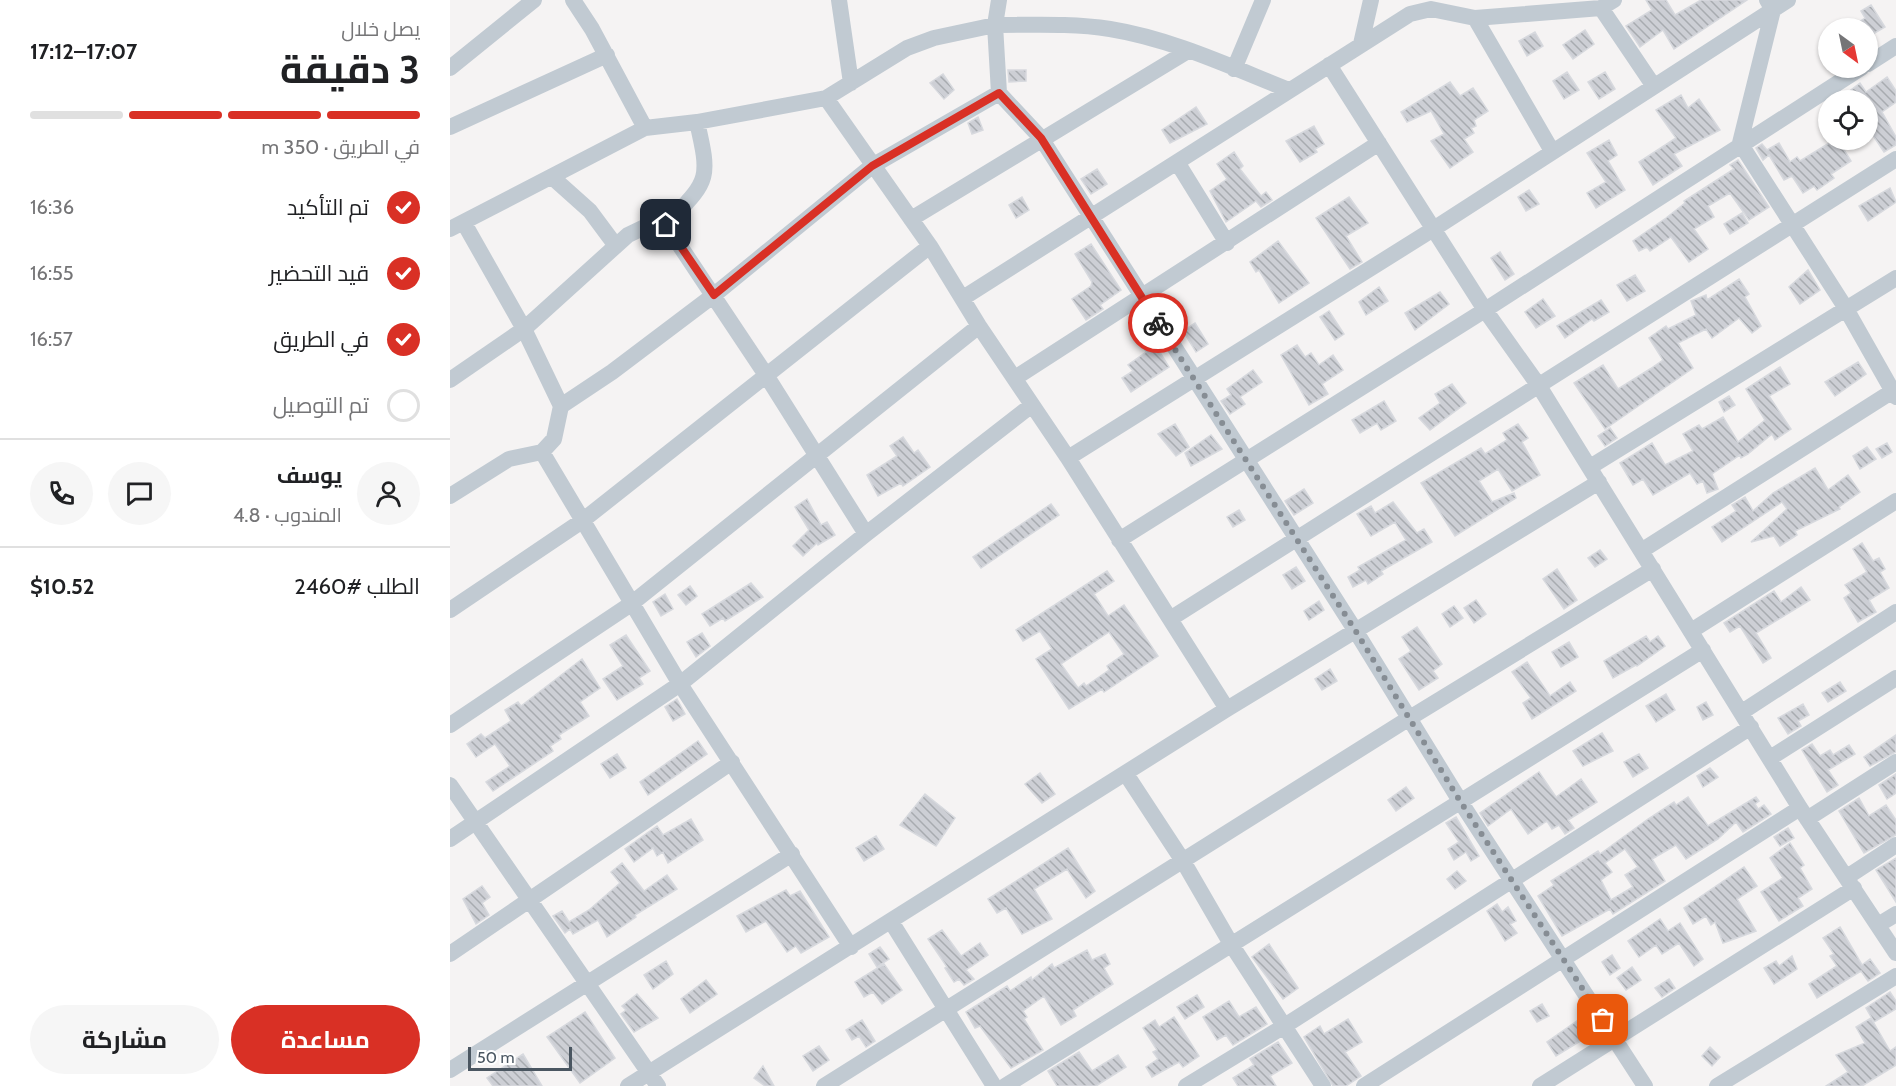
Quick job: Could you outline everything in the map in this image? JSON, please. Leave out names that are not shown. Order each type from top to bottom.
[{"type":"street","points":[[450,68],[534,0]]},
{"type":"street","points":[[573,0],[607,55],[645,128]]},
{"type":"street","points":[[838,0],[851,83]]},
{"type":"street","points":[[1234,69],[1263,0]]},
{"type":"street","points":[[1361,44],[1371,0]]},
{"type":"street","points":[[1068,458],[1435,228],[1653,86],[1770,5],[1788,0]]},
{"type":"street","points":[[1000,1],[996,25],[999,93],[1041,138],[1193,380],[1355,630],[1460,801],[1645,1086]]},
{"type":"street","points":[[963,298],[1410,14],[1431,9],[1475,18],[1608,4],[1653,86]]},
{"type":"street","points":[[1641,551],[1895,392],[1845,307],[1740,143],[1770,5]]},
{"type":"street","points":[[1475,18],[1552,151]]},
{"type":"street","points":[[450,496],[509,459],[542,452],[554,438],[561,406],[524,329],[457,226],[645,128],[697,122],[826,99],[907,48],[934,38],[996,25],[1080,26],[1113,30],[1188,51],[1289,90]]},
{"type":"street","points":[[1878,58],[1896,46]]},
{"type":"street","points":[[911,219],[1041,138],[1188,51]]},
{"type":"street","points":[[450,127],[607,55]]},
{"type":"street","points":[[1329,65],[1435,228],[1485,310],[1539,387],[1804,813],[1896,953]]},
{"type":"street","points":[[1119,540],[1244,459],[1485,310],[1740,143],[1845,78]]},
{"type":"street","points":[[561,406],[612,372],[714,295],[872,166],[999,93]]},
{"type":"street","points":[[826,99],[930,246],[979,326],[1068,458],[1227,709]]},
{"type":"street","points":[[666,225],[700,186],[706,175],[706,162],[697,122]]},
{"type":"street","points":[[1015,378],[1379,143]]},
{"type":"street","points":[[1170,619],[1896,159]]},
{"type":"street","points":[[1177,162],[1227,243]]},
{"type":"street","points":[[552,177],[590,211],[616,246]]},
{"type":"street","points":[[450,380],[524,329],[638,229],[651,224],[666,225]]},
{"type":"street","points":[[666,225],[766,375],[866,534]]},
{"type":"street","points":[[450,610],[582,521],[930,246]]},
{"type":"street","points":[[1590,467],[1845,307],[1896,278]]},
{"type":"street","points":[[1876,290],[1896,296]]},
{"type":"street","points":[[450,725],[631,604],[818,457],[979,326]]},
{"type":"street","points":[[450,839],[681,684],[866,534],[1032,405]]},
{"type":"street","points":[[542,452],[631,604],[851,947]]},
{"type":"street","points":[[628,1086],[653,1079],[851,947],[1227,709],[1599,482]]},
{"type":"street","points":[[1691,631],[1896,501]]},
{"type":"street","points":[[824,1086],[1408,718],[1653,569]]},
{"type":"street","points":[[1742,712],[1896,612]]},
{"type":"street","points":[[1005,1086],[1703,650]]},
{"type":"street","points":[[1770,758],[1896,678]]},
{"type":"street","points":[[1186,1086],[1286,1025],[1751,727]]},
{"type":"street","points":[[450,954],[732,762]]},
{"type":"street","points":[[1364,1086],[1804,813],[1896,762]]},
{"type":"street","points":[[1126,774],[1183,861],[1230,944],[1286,1025],[1323,1086]]},
{"type":"street","points":[[450,785],[653,1079]]},
{"type":"street","points":[[1540,1086],[1616,1040],[1850,882],[1896,845]]},
{"type":"street","points":[[450,1070],[792,854]]},
{"type":"street","points":[[1878,925],[1896,914]]},
{"type":"street","points":[[891,922],[994,1086]]},
{"type":"street","points":[[1717,1086],[1896,976]]},
{"type":"building","points":[[1646,0],[1666,0],[1675,15],[1701,0],[1747,0],[1674,49],[1663,30],[1640,47],[1626,26],[1652,10]]},
{"type":"building","points":[[1871,5],[1885,27],[1878,31],[1878,18],[1865,18],[1861,11]]},
{"type":"building","points":[[1585,30],[1594,44],[1573,59],[1563,45]]},
{"type":"building","points":[[1535,32],[1543,46],[1527,56],[1519,41]]},
{"type":"building","points":[[1008,70],[1026,70],[1026,81],[1009,82]]},
{"type":"building","points":[[1567,72],[1579,90],[1564,99],[1553,81]]},
{"type":"building","points":[[1605,72],[1615,89],[1599,99],[1588,82]]},
{"type":"building","points":[[943,74],[954,90],[944,99],[930,83]]},
{"type":"building","points":[[1887,77],[1896,91],[1896,102],[1882,112],[1896,137],[1896,145],[1884,152],[1878,143],[1878,90],[1869,90]]},
{"type":"building","points":[[1450,82],[1460,96],[1473,88],[1488,111],[1474,120],[1476,126],[1471,128],[1474,133],[1464,139],[1473,152],[1450,168],[1431,141],[1444,134],[1431,111],[1407,122],[1401,112]]},
{"type":"building","points":[[1860,83],[1865,90],[1851,90]]},
{"type":"building","points":[[1681,95],[1688,108],[1699,99],[1720,130],[1674,154],[1682,166],[1653,185],[1639,162],[1676,138],[1656,110]]},
{"type":"building","points":[[1196,107],[1207,124],[1170,143],[1162,130]]},
{"type":"building","points":[[978,117],[983,130],[972,134],[968,123]]},
{"type":"building","points":[[1314,126],[1324,144],[1315,149],[1317,152],[1300,162],[1286,141]]},
{"type":"building","points":[[1609,140],[1617,155],[1608,161],[1625,190],[1596,208],[1587,193],[1606,182],[1587,153]]},
{"type":"building","points":[[1779,143],[1790,162],[1797,157],[1800,161],[1818,150],[1844,150],[1851,161],[1831,174],[1834,178],[1817,190],[1814,186],[1803,193],[1792,176],[1784,180],[1769,155],[1763,160],[1756,148],[1762,144],[1767,150]]},
{"type":"building","points":[[1234,152],[1243,166],[1240,169],[1261,196],[1266,192],[1272,200],[1261,207],[1256,201],[1226,222],[1210,191],[1227,179],[1217,164]]},
{"type":"building","points":[[1738,160],[1769,207],[1749,220],[1730,193],[1708,206],[1714,217],[1694,229],[1708,249],[1689,262],[1671,237],[1650,251],[1647,247],[1639,251],[1633,241],[1666,218],[1685,203],[1684,201],[1734,169],[1730,165]]},
{"type":"building","points":[[1097,169],[1107,184],[1091,194],[1081,179]]},
{"type":"building","points":[[1890,188],[1896,202],[1868,221],[1859,206]]},
{"type":"building","points":[[1529,190],[1539,204],[1526,211],[1518,197]]},
{"type":"building","points":[[1022,197],[1029,210],[1016,218],[1009,205]]},
{"type":"building","points":[[1349,197],[1368,223],[1346,236],[1362,262],[1350,269],[1316,218]]},
{"type":"building","points":[[1742,213],[1748,223],[1730,234],[1724,224]]},
{"type":"building","points":[[1278,241],[1309,283],[1279,303],[1259,270],[1256,272],[1250,262]]},
{"type":"building","points":[[1091,244],[1121,290],[1100,305],[1103,309],[1086,320],[1072,299],[1091,286],[1092,282],[1075,254]]},
{"type":"building","points":[[1500,252],[1514,274],[1505,280],[1491,258]]},
{"type":"building","points":[[1808,270],[1820,290],[1800,304],[1789,287]]},
{"type":"building","points":[[1635,275],[1645,291],[1627,301],[1617,285]]},
{"type":"building","points":[[1739,279],[1749,294],[1745,297],[1761,326],[1752,333],[1739,318],[1712,338],[1706,329],[1678,343],[1693,368],[1605,429],[1574,383],[1603,365],[1618,389],[1650,369],[1663,360],[1649,338],[1666,326],[1668,329],[1696,315],[1691,301],[1706,295],[1707,300]]},
{"type":"building","points":[[1379,287],[1388,301],[1366,315],[1359,302]]},
{"type":"building","points":[[1440,292],[1449,304],[1415,330],[1405,313]]},
{"type":"building","points":[[1543,299],[1555,316],[1536,328],[1525,312]]},
{"type":"building","points":[[1601,300],[1609,312],[1594,321],[1592,319],[1565,338],[1557,326]]},
{"type":"building","points":[[1329,311],[1344,334],[1335,340],[1320,317]]},
{"type":"building","points":[[1142,323],[1169,367],[1131,392],[1122,378],[1133,371],[1128,365],[1146,352],[1133,328]]},
{"type":"building","points":[[1195,323],[1208,344],[1196,352],[1183,331]]},
{"type":"building","points":[[1297,345],[1305,357],[1311,353],[1319,365],[1333,355],[1343,370],[1322,384],[1328,394],[1309,405],[1281,355]]},
{"type":"building","points":[[1858,362],[1866,374],[1835,396],[1825,382]]},
{"type":"building","points":[[1780,367],[1790,384],[1769,396],[1791,429],[1775,440],[1772,434],[1748,454],[1741,458],[1740,455],[1712,474],[1718,489],[1707,493],[1703,481],[1697,484],[1690,473],[1653,495],[1643,479],[1633,485],[1620,463],[1652,443],[1665,465],[1693,451],[1683,434],[1699,425],[1702,429],[1723,417],[1738,442],[1765,420],[1746,389]]},
{"type":"building","points":[[1253,370],[1262,382],[1240,397],[1245,404],[1230,414],[1221,401],[1231,395],[1227,389]]},
{"type":"building","points":[[1452,384],[1466,403],[1430,430],[1419,418],[1440,403],[1435,394]]},
{"type":"building","points":[[1729,396],[1735,405],[1724,412],[1719,402]]},
{"type":"building","points":[[1384,401],[1396,421],[1381,430],[1377,423],[1360,433],[1352,420]]},
{"type":"building","points":[[1175,424],[1189,447],[1176,456],[1158,434]]},
{"type":"building","points":[[1518,424],[1528,438],[1522,442],[1540,475],[1512,491],[1498,469],[1479,481],[1492,502],[1514,493],[1516,498],[1455,536],[1421,483],[1481,448],[1485,454],[1507,440],[1503,433]]},
{"type":"building","points":[[1610,428],[1617,438],[1605,446],[1598,436]]},
{"type":"building","points":[[1211,435],[1222,449],[1191,466],[1185,453]]},
{"type":"building","points":[[903,437],[914,453],[918,450],[930,467],[903,486],[901,483],[878,496],[867,475],[897,456],[890,446]]},
{"type":"building","points":[[1887,443],[1892,452],[1882,458],[1876,449]]},
{"type":"building","points":[[1867,447],[1876,459],[1860,469],[1853,456]]},
{"type":"building","points":[[1815,468],[1828,490],[1848,475],[1860,492],[1839,507],[1840,509],[1795,531],[1797,535],[1780,546],[1774,536],[1751,542],[1787,509],[1782,502],[1722,542],[1712,527],[1736,511],[1732,505],[1745,497],[1753,511],[1773,493]]},
{"type":"building","points":[[1304,489],[1313,503],[1294,515],[1285,501]]},
{"type":"building","points":[[807,499],[821,525],[827,522],[835,535],[818,545],[817,543],[803,556],[793,546],[809,530],[795,507]]},
{"type":"building","points":[[1393,502],[1417,533],[1424,529],[1432,542],[1381,571],[1383,574],[1368,584],[1366,580],[1353,587],[1348,577],[1360,570],[1358,567],[1406,540],[1395,522],[1371,536],[1357,514],[1371,506],[1375,513]]},
{"type":"building","points":[[1051,504],[1059,515],[981,568],[973,557]]},
{"type":"building","points":[[1239,510],[1245,520],[1233,527],[1227,517]]},
{"type":"building","points":[[1862,543],[1873,561],[1879,558],[1885,569],[1880,572],[1889,588],[1869,600],[1876,612],[1858,622],[1844,598],[1851,593],[1845,585],[1867,572],[1853,549]]},
{"type":"building","points":[[1600,550],[1607,559],[1595,567],[1588,558]]},
{"type":"building","points":[[1296,567],[1305,581],[1292,589],[1283,575]]},
{"type":"building","points":[[1557,569],[1577,600],[1564,609],[1543,579]]},
{"type":"building","points":[[1107,571],[1114,581],[1094,594],[1108,616],[1124,605],[1158,656],[1104,692],[1102,689],[1069,709],[1036,659],[1052,649],[1040,631],[1023,641],[1016,630]],"holes":[[[1109,632],[1124,654],[1107,666],[1109,670],[1086,686],[1084,683],[1078,688],[1061,664]]]},
{"type":"building","points":[[751,583],[763,597],[725,621],[723,618],[710,626],[702,614]]},
{"type":"building","points":[[690,586],[697,596],[686,605],[678,595]]},
{"type":"building","points":[[1801,587],[1810,600],[1756,633],[1771,658],[1763,663],[1740,626],[1730,632],[1724,623],[1774,591],[1781,602]]},
{"type":"building","points":[[665,594],[673,609],[661,616],[653,602]]},
{"type":"building","points":[[1476,600],[1486,614],[1474,623],[1464,608]]},
{"type":"building","points":[[1319,601],[1324,610],[1309,620],[1304,611]]},
{"type":"building","points":[[1454,606],[1463,618],[1450,627],[1442,614]]},
{"type":"building","points":[[1417,627],[1442,664],[1433,671],[1438,678],[1419,690],[1399,659],[1411,651],[1402,637]]},
{"type":"building","points":[[702,633],[710,646],[696,657],[687,642]]},
{"type":"building","points":[[626,635],[650,671],[639,678],[643,684],[617,700],[603,679],[623,666],[610,645]]},
{"type":"building","points":[[1646,636],[1650,642],[1658,636],[1665,646],[1637,666],[1613,678],[1604,661]]},
{"type":"building","points":[[1569,642],[1578,657],[1561,667],[1552,652]]},
{"type":"building","points":[[582,659],[600,688],[580,702],[589,716],[559,735],[561,739],[550,746],[553,751],[493,791],[486,782],[510,766],[495,744],[476,757],[467,744],[481,734],[485,738],[511,721],[505,710],[518,702],[521,706]]},
{"type":"building","points":[[1527,662],[1550,696],[1570,682],[1576,691],[1532,719],[1523,703],[1531,698],[1512,672]]},
{"type":"building","points":[[1330,669],[1337,681],[1322,690],[1315,679]]},
{"type":"building","points":[[1840,682],[1846,691],[1828,702],[1822,693]]},
{"type":"building","points":[[1666,694],[1675,710],[1656,722],[1646,706]]},
{"type":"building","points":[[677,699],[685,714],[673,721],[665,707]]},
{"type":"building","points":[[1706,702],[1713,715],[1703,720],[1697,707]]},
{"type":"building","points":[[1803,704],[1809,715],[1798,721],[1801,726],[1788,734],[1778,718]]},
{"type":"building","points":[[1602,733],[1613,751],[1583,766],[1573,751]]},
{"type":"building","points":[[1896,735],[1896,752],[1870,766],[1864,757]]},
{"type":"building","points":[[698,741],[707,754],[648,795],[640,782]]},
{"type":"building","points":[[1812,744],[1820,756],[1830,750],[1833,755],[1849,745],[1855,754],[1828,770],[1838,785],[1827,792],[1802,750]]},
{"type":"building","points":[[617,754],[626,768],[610,778],[601,764]]},
{"type":"building","points":[[1639,754],[1648,768],[1633,777],[1624,762]]},
{"type":"building","points":[[1710,768],[1718,777],[1703,787],[1697,776]]},
{"type":"building","points":[[1539,772],[1556,797],[1581,779],[1597,802],[1568,820],[1574,828],[1565,834],[1559,825],[1552,829],[1547,821],[1528,834],[1511,809],[1488,826],[1480,813]]},
{"type":"building","points":[[1040,773],[1055,794],[1042,803],[1025,784]]},
{"type":"building","points":[[1896,774],[1896,793],[1887,799],[1879,785]]},
{"type":"building","points":[[1406,787],[1414,798],[1396,811],[1388,800]]},
{"type":"building","points":[[925,794],[955,818],[936,846],[900,825]]},
{"type":"building","points":[[1688,797],[1708,826],[1756,797],[1759,801],[1755,804],[1758,809],[1764,805],[1771,814],[1743,832],[1736,822],[1718,839],[1686,859],[1676,845],[1652,859],[1665,881],[1613,914],[1610,909],[1562,936],[1538,896],[1554,885],[1551,881],[1598,851],[1600,854],[1674,802],[1676,805]],"holes":[[[1625,849],[1638,867],[1625,875],[1633,887],[1611,900],[1601,880],[1612,872],[1605,863]]]},
{"type":"building","points":[[1859,798],[1869,816],[1886,805],[1896,820],[1896,835],[1864,853],[1839,811]]},
{"type":"building","points":[[1456,817],[1479,856],[1471,861],[1466,852],[1454,860],[1448,849],[1459,842],[1446,823]]},
{"type":"building","points":[[691,819],[703,840],[668,863],[663,852],[657,856],[653,848],[634,862],[625,849],[657,826],[663,835]]},
{"type":"building","points":[[1788,828],[1794,838],[1780,846],[1774,837]]},
{"type":"building","points":[[876,836],[884,849],[864,861],[856,848]]},
{"type":"building","points":[[1790,843],[1804,865],[1800,868],[1812,889],[1798,898],[1803,906],[1779,921],[1761,892],[1783,878],[1770,858]]},
{"type":"building","points":[[1068,848],[1095,891],[1086,898],[1067,869],[1034,889],[1052,919],[1022,934],[1006,908],[997,913],[988,899]]},
{"type":"building","points":[[1896,858],[1896,902],[1876,870]]},
{"type":"building","points":[[622,863],[644,891],[667,875],[677,889],[635,915],[636,917],[607,937],[598,920],[573,934],[570,929],[565,933],[553,916],[562,911],[569,922],[589,910],[620,883],[611,872]]},
{"type":"building","points":[[1744,867],[1757,886],[1737,899],[1756,931],[1723,943],[1715,922],[1711,925],[1706,916],[1693,924],[1684,908]]},
{"type":"building","points":[[1457,871],[1466,881],[1455,889],[1447,879]]},
{"type":"building","points":[[482,886],[490,897],[482,903],[489,915],[476,924],[463,899]]},
{"type":"building","points":[[786,890],[790,896],[800,891],[829,937],[801,953],[796,946],[787,952],[766,921],[746,932],[737,916]]},
{"type":"building","points":[[1497,904],[1502,912],[1508,907],[1516,921],[1510,924],[1517,933],[1505,941],[1487,911]]},
{"type":"building","points":[[1660,919],[1668,931],[1680,923],[1703,959],[1694,966],[1679,943],[1662,954],[1656,945],[1639,957],[1628,941]]},
{"type":"building","points":[[1840,927],[1862,965],[1870,959],[1880,973],[1868,981],[1861,971],[1817,998],[1809,984],[1837,966],[1830,956],[1834,954],[1823,938]]},
{"type":"building","points":[[942,930],[961,956],[980,943],[988,955],[966,970],[974,979],[964,985],[959,979],[954,982],[928,939]]},
{"type":"building","points":[[1269,944],[1298,988],[1283,999],[1252,957]]},
{"type":"building","points":[[880,947],[889,959],[877,967],[869,954]]},
{"type":"building","points":[[1087,950],[1092,960],[1105,954],[1110,964],[1104,968],[1113,984],[1073,1010],[1076,1016],[1061,1025],[1044,996],[1023,1011],[1027,1017],[1024,1019],[1043,1050],[1011,1068],[980,1026],[975,1028],[966,1012],[1007,986],[1010,991],[1031,977],[1032,980],[1052,964],[1054,968]]},
{"type":"building","points":[[1612,955],[1620,968],[1610,975],[1602,962]]},
{"type":"building","points":[[1792,956],[1797,969],[1774,984],[1764,968],[1776,961],[1779,966]]},
{"type":"building","points":[[666,961],[673,974],[653,989],[644,975]]},
{"type":"building","points":[[884,964],[902,990],[882,1004],[873,992],[864,997],[855,982]]},
{"type":"building","points":[[1632,967],[1641,980],[1626,990],[1617,978]]},
{"type":"building","points":[[1669,979],[1675,988],[1662,997],[1655,988]]},
{"type":"building","points":[[706,980],[717,994],[690,1013],[681,999]]},
{"type":"building","points":[[1890,992],[1896,1001],[1896,1009],[1874,1022],[1866,1008]]},
{"type":"building","points":[[637,994],[658,1018],[634,1032],[621,1014],[626,1010],[622,1006]]},
{"type":"building","points":[[1197,995],[1204,1007],[1185,1019],[1177,1007]]},
{"type":"building","points":[[1229,1001],[1239,1017],[1256,1007],[1267,1024],[1233,1045],[1226,1035],[1217,1040],[1203,1017]]},
{"type":"building","points":[[1542,1004],[1549,1016],[1537,1022],[1530,1011]]},
{"type":"building","points":[[585,1012],[615,1058],[580,1083],[547,1037]]},
{"type":"building","points":[[1174,1017],[1199,1056],[1183,1067],[1179,1062],[1152,1077],[1146,1067],[1158,1059],[1153,1052],[1157,1050],[1143,1028],[1155,1020],[1159,1027]]},
{"type":"building","points":[[1581,1018],[1592,1034],[1556,1056],[1547,1042]]},
{"type":"building","points":[[1871,1018],[1890,1051],[1896,1047],[1896,1065],[1862,1086],[1826,1086],[1848,1072],[1836,1055],[1865,1043],[1856,1027]]},
{"type":"building","points":[[1348,1019],[1362,1042],[1345,1052],[1361,1076],[1346,1086],[1333,1086],[1304,1037],[1320,1026],[1324,1034]]},
{"type":"building","points":[[862,1020],[875,1041],[866,1047],[859,1036],[852,1040],[846,1030]]},
{"type":"building","points":[[1278,1042],[1292,1063],[1270,1076],[1276,1086],[1238,1086],[1233,1078],[1254,1065],[1250,1059]]},
{"type":"building","points":[[819,1046],[829,1060],[813,1071],[803,1056]]},
{"type":"building","points":[[1710,1047],[1720,1057],[1712,1066],[1702,1056]]},
{"type":"building","points":[[1079,1052],[1092,1071],[1118,1055],[1126,1067],[1096,1086],[1057,1086],[1048,1071]]},
{"type":"building","points":[[523,1054],[542,1086],[493,1086],[487,1078]]},
{"type":"building","points":[[763,1066],[774,1086],[765,1086],[754,1078]]},
{"type":"way so far","points":[[1158,323],[1355,630],[1460,801],[1603,1020]]},
{"type":"route","points":[[666,225],[714,295],[872,166],[999,93],[1041,138],[1158,323]]}]
